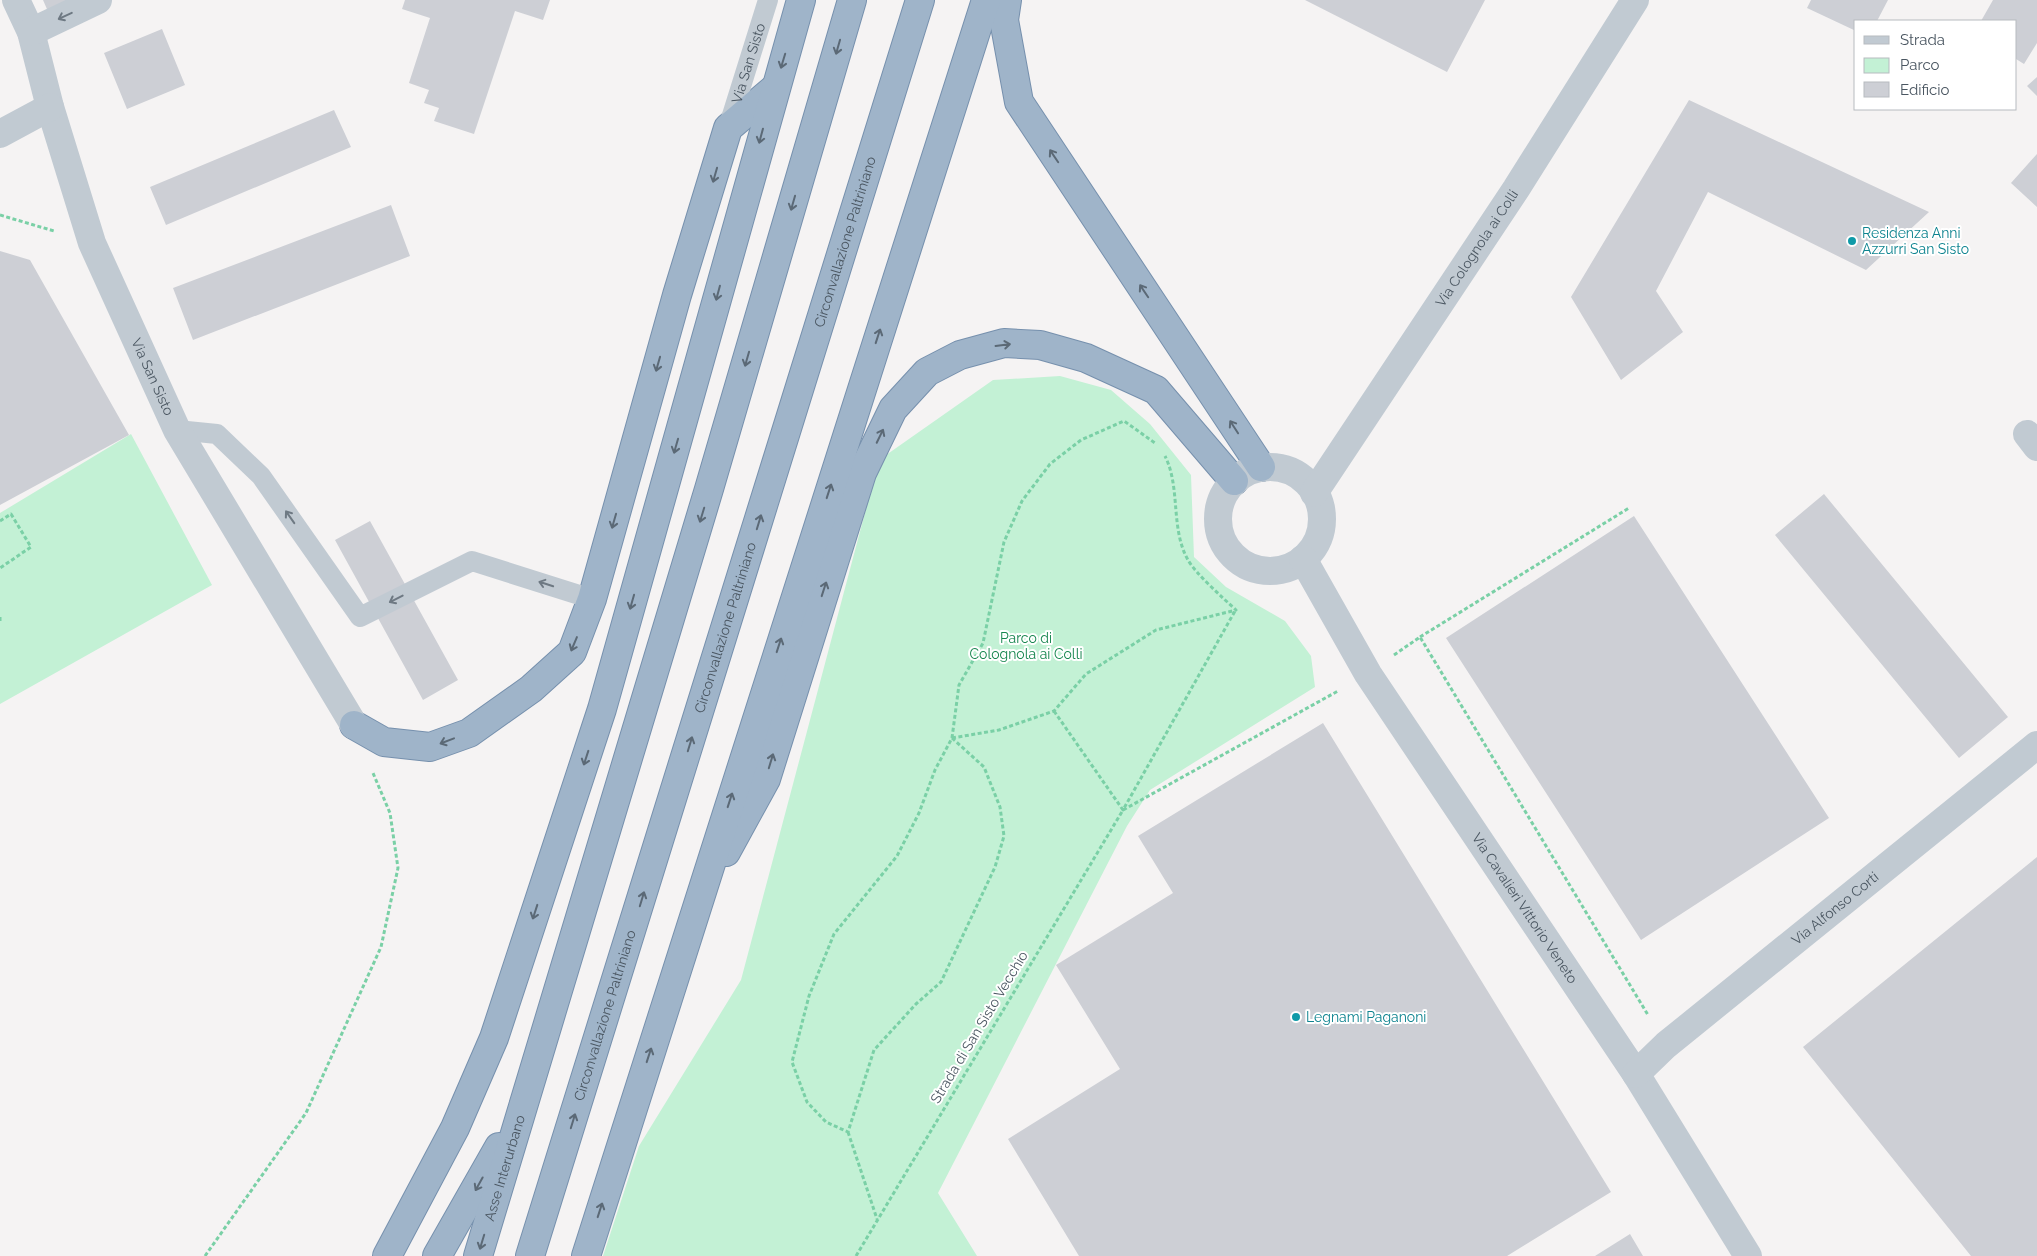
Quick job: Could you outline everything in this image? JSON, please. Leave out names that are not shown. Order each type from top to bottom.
[{"type":"highway","points":[[387,1256],[455,1128],[494,1038],[602,709],[774,89],[801,0]]},
{"type":"highway","points":[[437,1256],[492,1161],[533,1079],[710,490],[852,0]]},
{"type":"highway","name":"Circonvallazione Paltriniano","points":[[530,1256],[920,0]]},
{"type":"highway","points":[[586,1256],[986,0]]},
{"type":"highway","points":[[1006,0],[1004,20],[1019,102],[1261,467]]},
{"type":"highway","points":[[354,725],[384,742],[430,748],[469,732],[531,689],[572,652],[592,599],[677,295],[728,128],[774,89]]},
{"type":"highway","points":[[677,295],[677,314],[689,399]]},
{"type":"highway","points":[[694,913],[766,779],[862,473],[892,409],[927,372],[960,355],[1004,343],[1040,345],[1086,358],[1156,390],[1234,481]]},
{"type":"highway","name":"Asse Interurbano","points":[[478,1256],[533,1079]]},
{"type":"street","name":"Via San Sisto","points":[[16,0],[31,32],[50,107],[92,243],[177,430],[354,725]]},
{"type":"street","points":[[31,32],[98,0]]},
{"type":"street","name":"Via Colognola ai Colli","points":[[1314,493],[1516,189],[1635,0]]},
{"type":"street","points":[[0,134],[50,107]]},
{"type":"street","points":[[1261,467],[1277,467],[1292,471],[1304,480],[1314,493],[1320,506],[1321,528],[1313,549],[1303,559],[1287,568],[1270,571],[1252,568],[1237,560],[1225,546],[1219,530],[1218,512],[1223,495],[1234,481],[1246,472],[1261,467]]},
{"type":"street","name":"Via Cavalieri Vittorio Veneto","points":[[1303,559],[1368,674],[1636,1074],[1748,1256]]},
{"type":"street","name":"Via Alfonso Corti","points":[[1636,1074],[1666,1045],[2037,745]]},
{"type":"lane","name":"Via San Sisto","points":[[728,128],[768,0]]},
{"type":"lane","points":[[177,430],[217,434],[261,476],[360,617],[472,561],[592,599]]},
{"type":"path","points":[[0,215],[92,243]]},
{"type":"path","points":[[848,1132],[826,1122],[807,1102],[792,1062],[809,996],[834,934],[896,856],[918,813],[935,770],[952,738],[959,685],[983,643],[1004,542],[1022,501],[1050,464],[1081,440],[1124,421],[1156,444]]},
{"type":"path","points":[[1161,450],[1166,457],[1174,484],[1177,529],[1188,561],[1236,610]]},
{"type":"path","points":[[1054,711],[1123,810],[1368,674],[1420,637],[1629,508]]},
{"type":"path","points":[[0,521],[11,514],[31,547],[0,568]]},
{"type":"path","points":[[952,738],[999,730],[1054,711],[1086,674],[1156,630],[1236,610]]},
{"type":"path","name":"Strada di San Sisto Vecchio","points":[[856,1256],[1123,810],[1236,610]]},
{"type":"path","points":[[1420,637],[1666,1045]]},
{"type":"path","points":[[877,1219],[848,1132],[874,1050],[916,1004],[941,982],[995,867],[1004,836],[1000,807],[984,767],[952,738]]},
{"type":"path","points":[[205,1256],[306,1113],[381,947],[398,868],[390,813]]},
{"type":"green space","name":"Parco di Colognola ai Colli","points":[[1060,376],[1111,390],[1150,424],[1191,475],[1194,557],[1226,587],[1285,621],[1311,656],[1315,687],[1150,790],[1127,826],[938,1193],[977,1256],[603,1256],[639,1146],[741,980],[879,460],[993,380]]},
{"type":"green space","points":[[131,434],[212,585],[0,704],[0,513]]},
{"type":"building","points":[[43,0],[83,0],[50,16]]},
{"type":"building","points":[[405,0],[550,0],[543,20],[515,11],[474,134],[434,121],[439,108],[424,103],[429,90],[409,83],[430,18],[402,9]]},
{"type":"building","points":[[1305,0],[1485,0],[1447,72]]},
{"type":"building","points":[[1811,0],[1888,0],[1878,20],[1854,20],[1854,30],[1807,8]]},
{"type":"building","points":[[1993,0],[2037,0],[2037,43],[2024,64],[2017,60],[2017,20],[1982,20]]},
{"type":"building","points":[[162,29],[185,85],[127,109],[104,53]]},
{"type":"building","points":[[2037,77],[2037,96],[2027,86]]},
{"type":"building","name":"Residenza Anni Azzurri San Sisto","points":[[1689,100],[1929,212],[1866,270],[1708,192],[1656,291],[1683,332],[1621,380],[1571,297]]},
{"type":"building","points":[[334,110],[351,147],[166,225],[150,187]]},
{"type":"building","points":[[2037,154],[2037,207],[2011,183]]},
{"type":"building","points":[[391,205],[410,256],[193,340],[173,288]]},
{"type":"building","points":[[0,251],[30,260],[129,435],[0,505]]},
{"type":"building","points":[[1824,494],[2008,717],[1959,758],[1775,535]]},
{"type":"building","points":[[1634,516],[1829,818],[1641,940],[1446,638]]},
{"type":"building","points":[[370,521],[458,680],[423,700],[335,540]]},
{"type":"building","name":"Legnami Paganoni","points":[[1323,723],[1611,1192],[1507,1256],[1079,1256],[1008,1139],[1120,1069],[1056,965],[1173,893],[1138,836]]},
{"type":"building","points":[[2037,857],[2037,1256],[1971,1256],[1803,1047]]},
{"type":"building","points":[[1630,1234],[1643,1256],[1595,1256]]},
{"type":"place","name":"Residenza Anni Azzurri San Sisto","points":[[1852,241]]},
{"type":"place","name":"Legnami Paganoni","points":[[1296,1017]]}]
